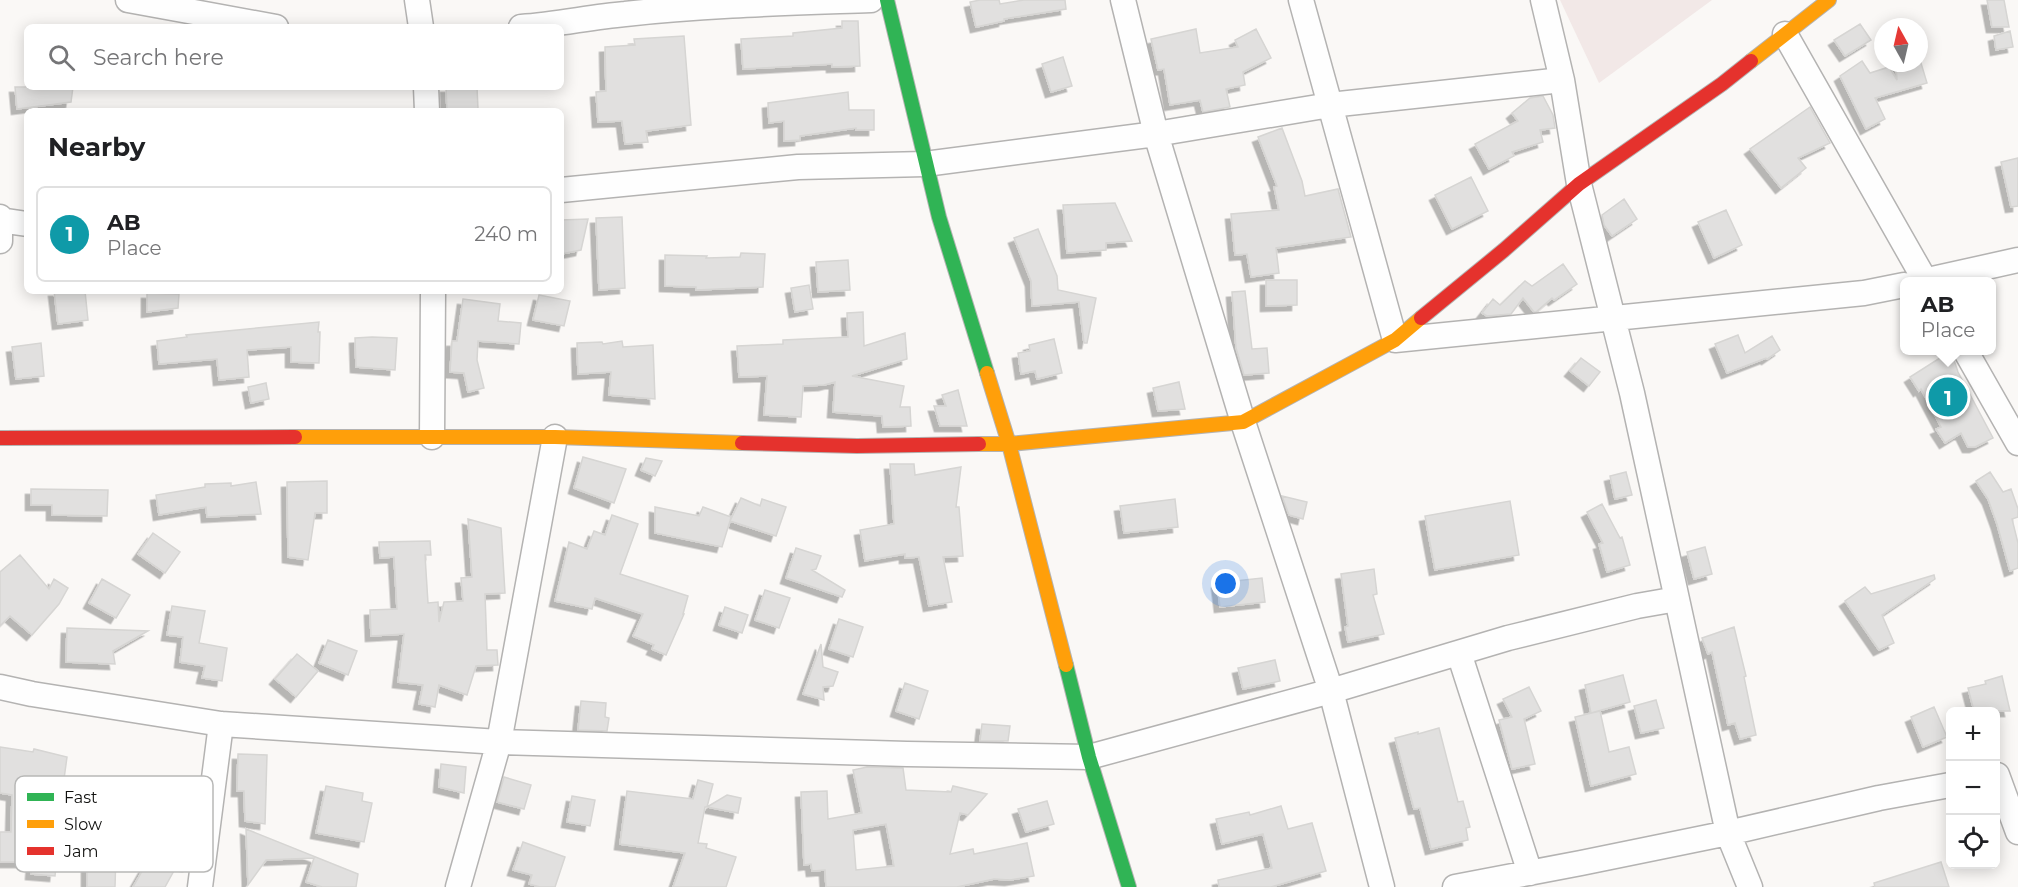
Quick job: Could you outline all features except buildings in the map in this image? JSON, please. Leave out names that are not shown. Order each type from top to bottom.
[{"type":"street","points":[[128,0],[260,24]]},
{"type":"street","points":[[417,0],[421,24]]},
{"type":"street","points":[[558,24],[624,14],[736,5],[871,0]]},
{"type":"street","points":[[887,0],[939,217],[1009,444],[1089,757],[1129,887]]},
{"type":"street","points":[[1123,0],[1156,134],[1243,422],[1331,691],[1382,887]]},
{"type":"street","points":[[1301,0],[1395,340]]},
{"type":"street","points":[[1543,0],[1562,80],[1579,184],[1632,393],[1728,833],[1750,887]]},
{"type":"street","points":[[0,438],[555,437],[856,446],[1009,444],[1243,422],[1395,340],[1504,250],[1579,184],[1722,84],[1829,0]]},
{"type":"street","points":[[1785,34],[1916,277]]},
{"type":"street","points":[[564,190],[798,166],[925,164],[1156,134],[1330,105],[1562,80]]},
{"type":"street","points":[[426,90],[427,108]]},
{"type":"street","points":[[0,242],[0,219],[24,223]]},
{"type":"street","points":[[1942,277],[2018,260]]},
{"type":"street","points":[[1395,340],[1864,293],[1900,286]]},
{"type":"street","points":[[432,437],[433,294]]},
{"type":"street","points":[[1967,355],[2018,443]]},
{"type":"street","points":[[458,887],[499,742],[555,437]]},
{"type":"street","points":[[0,687],[221,724],[499,742],[1089,757],[1331,691],[1459,653],[1637,606],[1677,598]]},
{"type":"street","points":[[1459,653],[1530,873]]},
{"type":"street","points":[[213,786],[221,724]]},
{"type":"street","points":[[2004,773],[2018,789]]},
{"type":"street","points":[[2004,773],[2018,832]]},
{"type":"street","points":[[1455,887],[1728,833],[1879,798],[1946,786]]},
{"type":"street","points":[[200,887],[202,872]]},
{"type":"shaded area","points":[[1560,0],[1712,0],[1599,83]]},
{"type":"traffic: fast","points":[[887,0],[939,217],[987,373]]},
{"type":"traffic: fast","points":[[1066,665],[1089,757],[1129,887]]},
{"type":"traffic: slow","points":[[1751,61],[1829,0]]},
{"type":"traffic: slow","points":[[979,444],[1009,444],[1243,422],[1395,340],[1421,318]]},
{"type":"traffic: slow","points":[[987,373],[1009,444],[1066,665]]},
{"type":"traffic: slow","points":[[295,437],[555,437],[742,443]]},
{"type":"traffic: jam","points":[[1421,318],[1504,250],[1579,184],[1722,84],[1751,61]]},
{"type":"traffic: jam","points":[[0,438],[295,437]]},
{"type":"traffic: jam","points":[[742,443],[857,446],[979,444]]},
{"type":"place","name":"AB","points":[[1948,397]]}]
